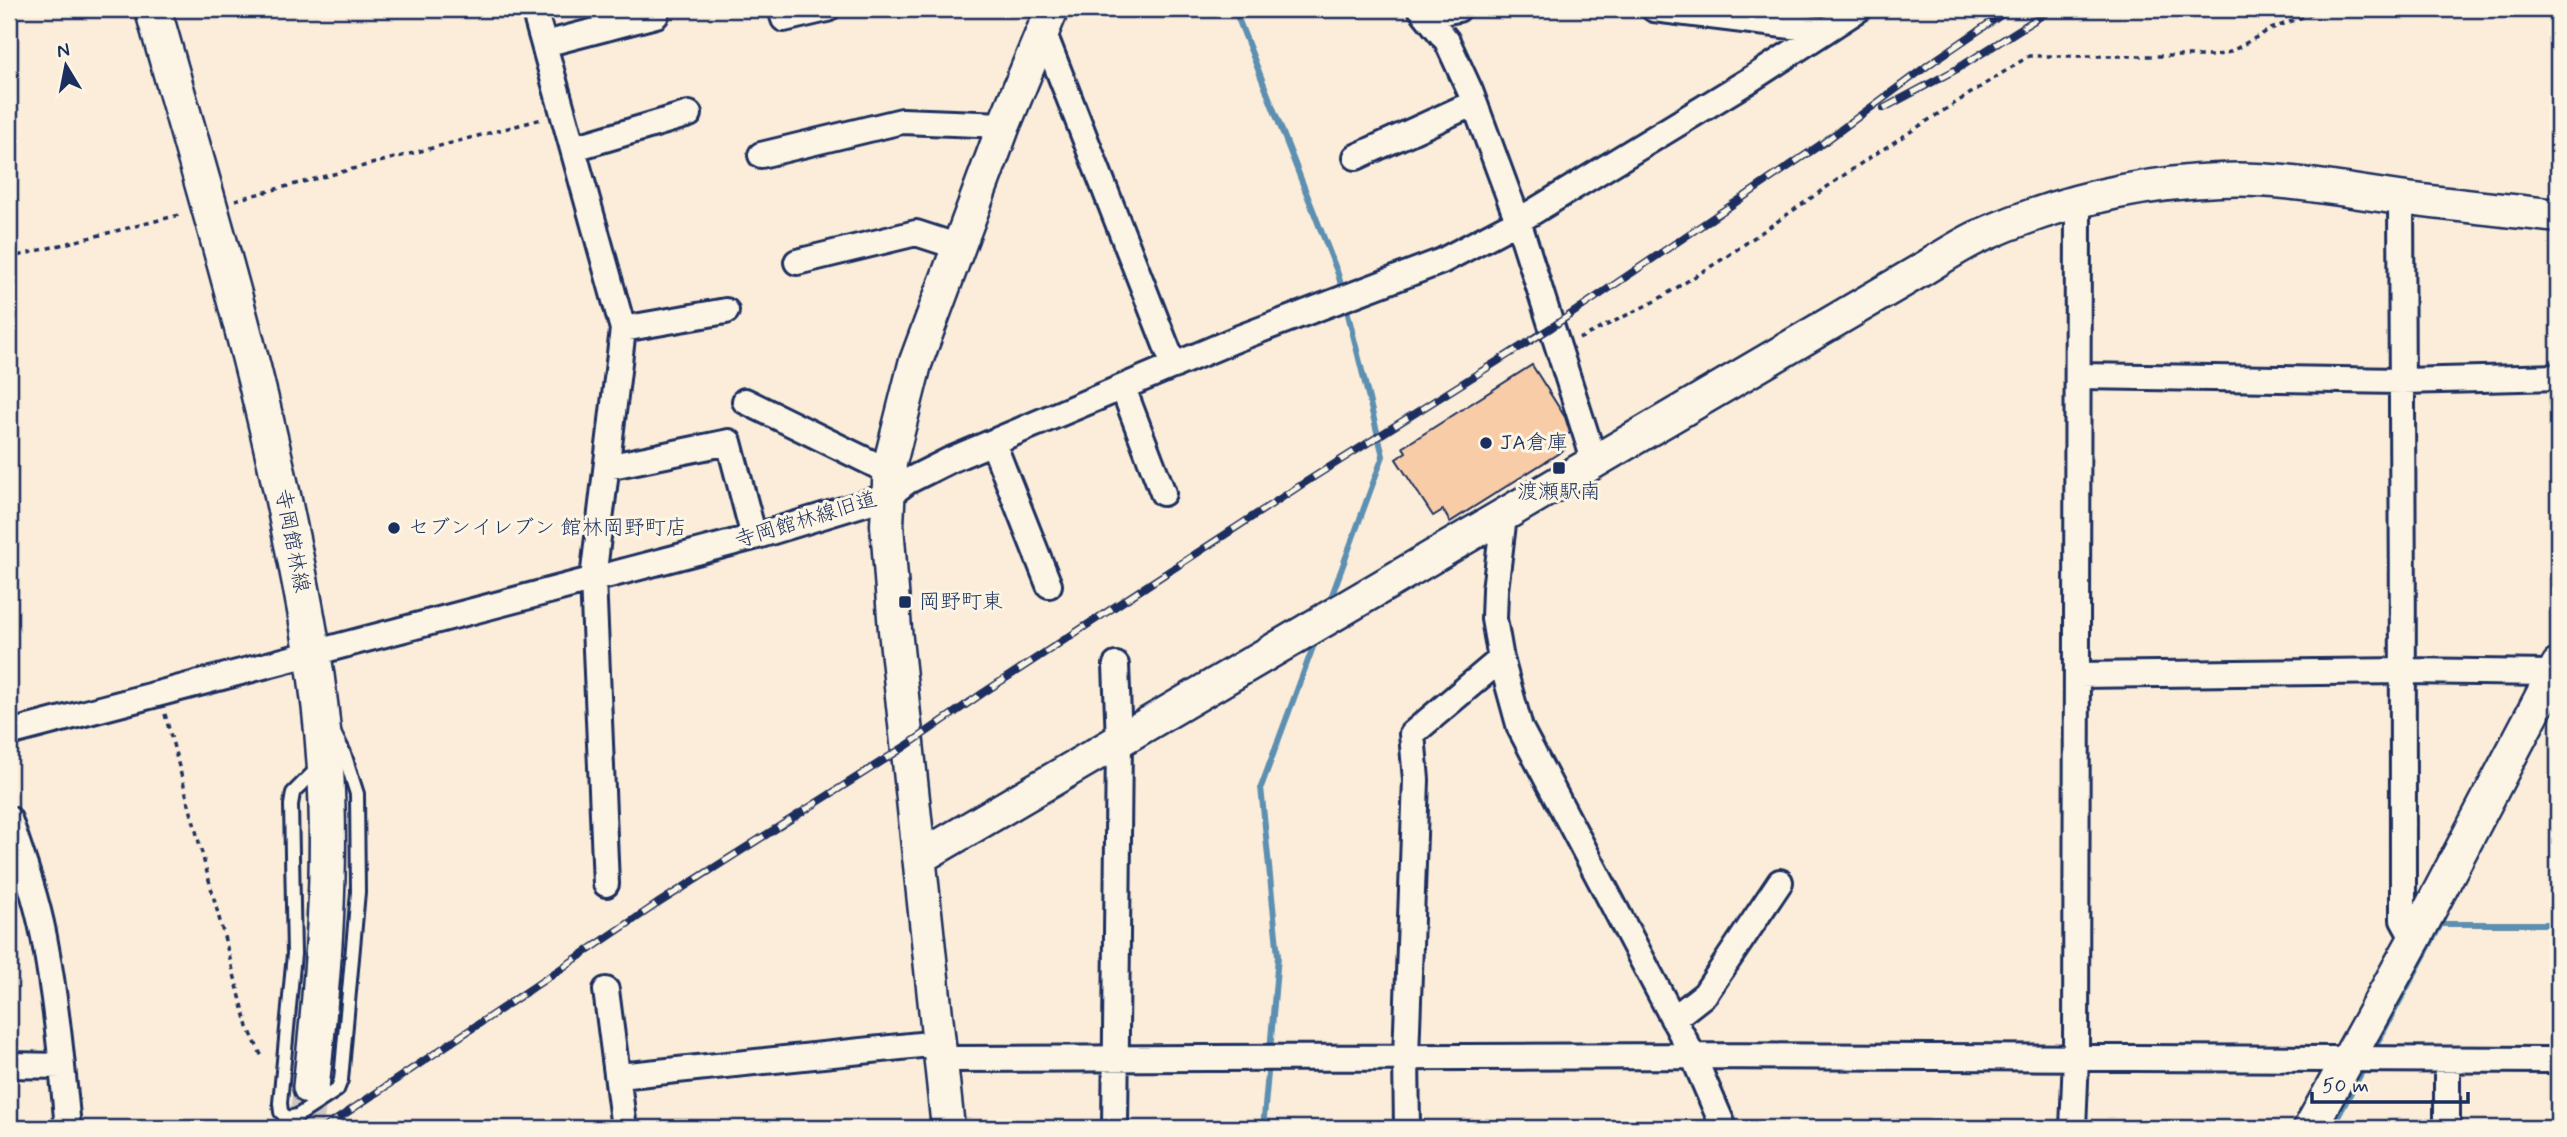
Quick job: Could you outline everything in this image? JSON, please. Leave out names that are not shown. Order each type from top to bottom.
[{"type":"main road","name":"寺岡館林線","points":[[153,9],[261,397],[283,495],[313,654],[325,762],[327,853],[321,1002],[311,1087]]},
{"type":"street","points":[[534,9],[623,329],[593,579],[606,884]]},
{"type":"street","points":[[781,9],[784,19],[827,9]]},
{"type":"street","points":[[1424,12],[1458,9]]},
{"type":"street","points":[[1654,9],[1824,30]]},
{"type":"street","points":[[745,401],[889,484],[908,481],[950,460],[1239,338],[1442,261],[1518,221],[1748,81],[1859,9]]},
{"type":"street","points":[[1424,12],[1447,41],[1474,103],[1518,221],[1595,463]]},
{"type":"street","points":[[545,44],[656,15]]},
{"type":"street","points":[[889,484],[897,430],[915,364],[1004,125],[1048,20]]},
{"type":"street","points":[[1048,20],[1174,366]]},
{"type":"street","points":[[1356,157],[1474,103]]},
{"type":"street","points":[[574,148],[690,114]]},
{"type":"street","points":[[761,155],[902,121],[1004,125]]},
{"type":"street","points":[[919,858],[1976,238],[2031,215],[2078,201],[2158,184],[2221,180],[2285,182],[2558,216]]},
{"type":"street","points":[[2402,198],[2403,920],[2414,940]]},
{"type":"street","points":[[2073,1128],[2076,1058],[2078,201]]},
{"type":"street","points":[[797,262],[916,233],[959,247]]},
{"type":"street","points":[[623,329],[726,311]]},
{"type":"street","points":[[2078,376],[2402,381],[2558,377]]},
{"type":"street","points":[[1123,388],[1163,493]]},
{"type":"street","points":[[607,467],[729,442],[754,537]]},
{"type":"street","points":[[993,443],[1049,585]]},
{"type":"street","name":"寺岡館林線旧道","points":[[9,733],[754,537],[889,484],[887,525],[895,630],[948,1128]]},
{"type":"street","points":[[1504,516],[1494,619],[1501,659],[1520,728],[1693,1056],[1724,1128]]},
{"type":"street","points":[[1407,1128],[1406,1056],[1416,780],[1412,734],[1501,659]]},
{"type":"street","points":[[1115,1128],[1119,741],[1116,665]]},
{"type":"street","points":[[2078,675],[2556,669],[2414,940],[2310,1128]]},
{"type":"street","points":[[9,819],[29,876],[44,936],[68,1128]]},
{"type":"street","points":[[1673,1019],[1704,994],[1780,882]]},
{"type":"street","points":[[606,990],[624,1128]]},
{"type":"street","points":[[619,1076],[940,1051],[1115,1058],[1693,1056],[2558,1060]]},
{"type":"street","points":[[2447,1060],[2447,1128]]},
{"type":"street","points":[[9,1065],[62,1066]]},
{"type":"lane","points":[[320,712],[341,745],[357,794],[358,892],[341,1080],[337,1090],[296,1116],[287,1118],[281,1112],[280,1103],[294,954],[291,805],[293,793],[325,762]]},
{"type":"path","points":[[1558,349],[1657,300],[1714,265],[1863,162],[2029,56],[2214,56],[2230,52],[2272,29],[2324,9]]},
{"type":"path","points":[[9,258],[564,113]]},
{"type":"path","points":[[160,695],[248,1027],[262,1057]]},
{"type":"building","name":"JA倉庫","points":[[1532,365],[1565,417],[1570,433],[1561,439],[1567,448],[1450,522],[1443,510],[1433,516],[1396,459],[1406,452],[1403,447]]},
{"type":"waterway","points":[[1229,9],[1236,13],[1343,292]]},
{"type":"waterway","points":[[1328,606],[1383,456],[1345,302]]},
{"type":"waterway","points":[[1270,1051],[1278,956],[1261,787],[1316,639]]},
{"type":"waterway","points":[[2372,1053],[2441,924],[2558,924]]},
{"type":"waterway","points":[[1263,1128],[1269,1062]]},
{"type":"waterway","points":[[2332,1128],[2365,1066]]},
{"type":"tunnel","points":[[305,1128],[311,1087]]},
{"type":"railway","points":[[324,1128],[657,904],[906,746],[1301,485],[1552,327],[1823,143],[1931,63],[2010,9]]},
{"type":"railway","points":[[1884,108],[1957,69],[2052,9]]},
{"type":"place","name":"JA倉庫","points":[[1486,443]]},
{"type":"place","name":"渡瀬駅南","points":[[1559,468]]},
{"type":"place","name":"セブンイレブン 館林岡野町店","points":[[394,528]]},
{"type":"place","name":"岡野町東","points":[[905,602]]}]
